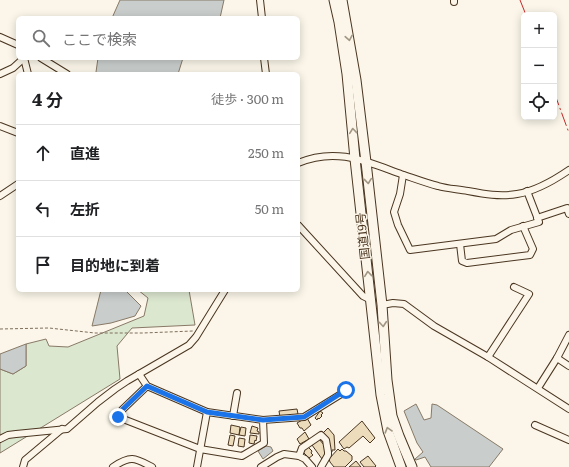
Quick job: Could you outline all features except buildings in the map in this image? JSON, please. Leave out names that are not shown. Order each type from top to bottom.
[{"type":"highway","name":"国道19号","points":[[334,0],[347,74],[380,388],[390,436],[405,466]]},
{"type":"highway","name":"国道19号","points":[[342,0],[356,80],[366,162],[382,305],[387,380],[392,416],[399,436],[405,466]]},
{"type":"street","points":[[260,0],[262,16]]},
{"type":"street","points":[[0,37],[16,44]]},
{"type":"street","points":[[0,74],[13,68],[22,60]]},
{"type":"street","points":[[24,60],[28,72]]},
{"type":"street","points":[[44,60],[64,72]]},
{"type":"street","points":[[264,60],[266,72]]},
{"type":"street","points":[[0,126],[16,132]]},
{"type":"street","points":[[300,162],[322,156],[340,156],[366,162],[439,186],[491,195],[516,194],[527,191],[549,183],[569,170]]},
{"type":"street","points":[[403,175],[400,194],[394,212],[398,225],[410,250],[496,239],[511,230],[539,222],[527,191]]},
{"type":"street","points":[[0,196],[16,185]]},
{"type":"street","points":[[537,218],[567,208],[569,214]]},
{"type":"street","points":[[460,244],[462,261],[467,263],[530,255],[533,248],[523,226]]},
{"type":"street","points":[[300,227],[363,296],[371,300]]},
{"type":"street","points":[[488,357],[529,294],[514,287]]},
{"type":"street","points":[[0,439],[8,435],[66,429],[121,385],[189,345],[196,337],[224,292]]},
{"type":"street","points":[[382,305],[393,303],[404,304],[434,326],[488,357],[569,409]]},
{"type":"street","points":[[538,388],[568,339]]},
{"type":"street","points":[[556,358],[569,366]]},
{"type":"street","points":[[139,374],[147,386],[207,412],[263,420],[304,417],[346,390]]},
{"type":"street","points":[[147,386],[122,410],[118,417],[200,449],[242,456],[264,443],[263,420]]},
{"type":"street","points":[[233,416],[237,393]]},
{"type":"street","points":[[197,467],[207,412]]},
{"type":"street","points":[[534,425],[569,440]]},
{"type":"street","points":[[24,467],[25,460],[62,429]]},
{"type":"street","points":[[299,456],[302,448],[321,435],[326,440],[328,452],[328,455],[321,467]]},
{"type":"street","points":[[261,467],[284,454],[299,456],[305,459],[312,467]]},
{"type":"street","points":[[113,467],[124,460],[131,458],[152,467]]},
{"type":"path","points":[[0,329],[49,328],[90,333],[200,330]]},
{"type":"green space","points":[[140,292],[189,292],[195,325],[132,328],[117,346],[120,379],[0,453],[0,369],[13,374],[26,366],[26,344],[46,339],[49,346],[68,347],[144,316],[148,298]]},
{"type":"shaded area","points":[[120,0],[224,0],[220,16],[113,16]]},
{"type":"shaded area","points":[[98,60],[182,60],[179,72],[96,72]]},
{"type":"shaded area","points":[[100,292],[127,292],[141,306],[135,316],[111,323],[92,326]]},
{"type":"shaded area","points":[[26,344],[26,366],[13,374],[0,369],[0,354]]},
{"type":"shaded area","points":[[416,404],[424,420],[431,418],[432,404],[437,405],[503,449],[489,467],[431,467],[425,457],[416,460],[415,459],[423,452],[417,443],[404,411]]},
{"type":"shaded area","points":[[266,446],[271,447],[273,451],[263,459],[258,451]]},
{"type":"power","points":[[520,0],[525,12]]},
{"type":"power","points":[[557,100],[569,133]]},
{"type":"route","points":[[118,417],[122,410],[147,386],[201,408],[207,412],[263,420],[304,417],[346,390]]}]
